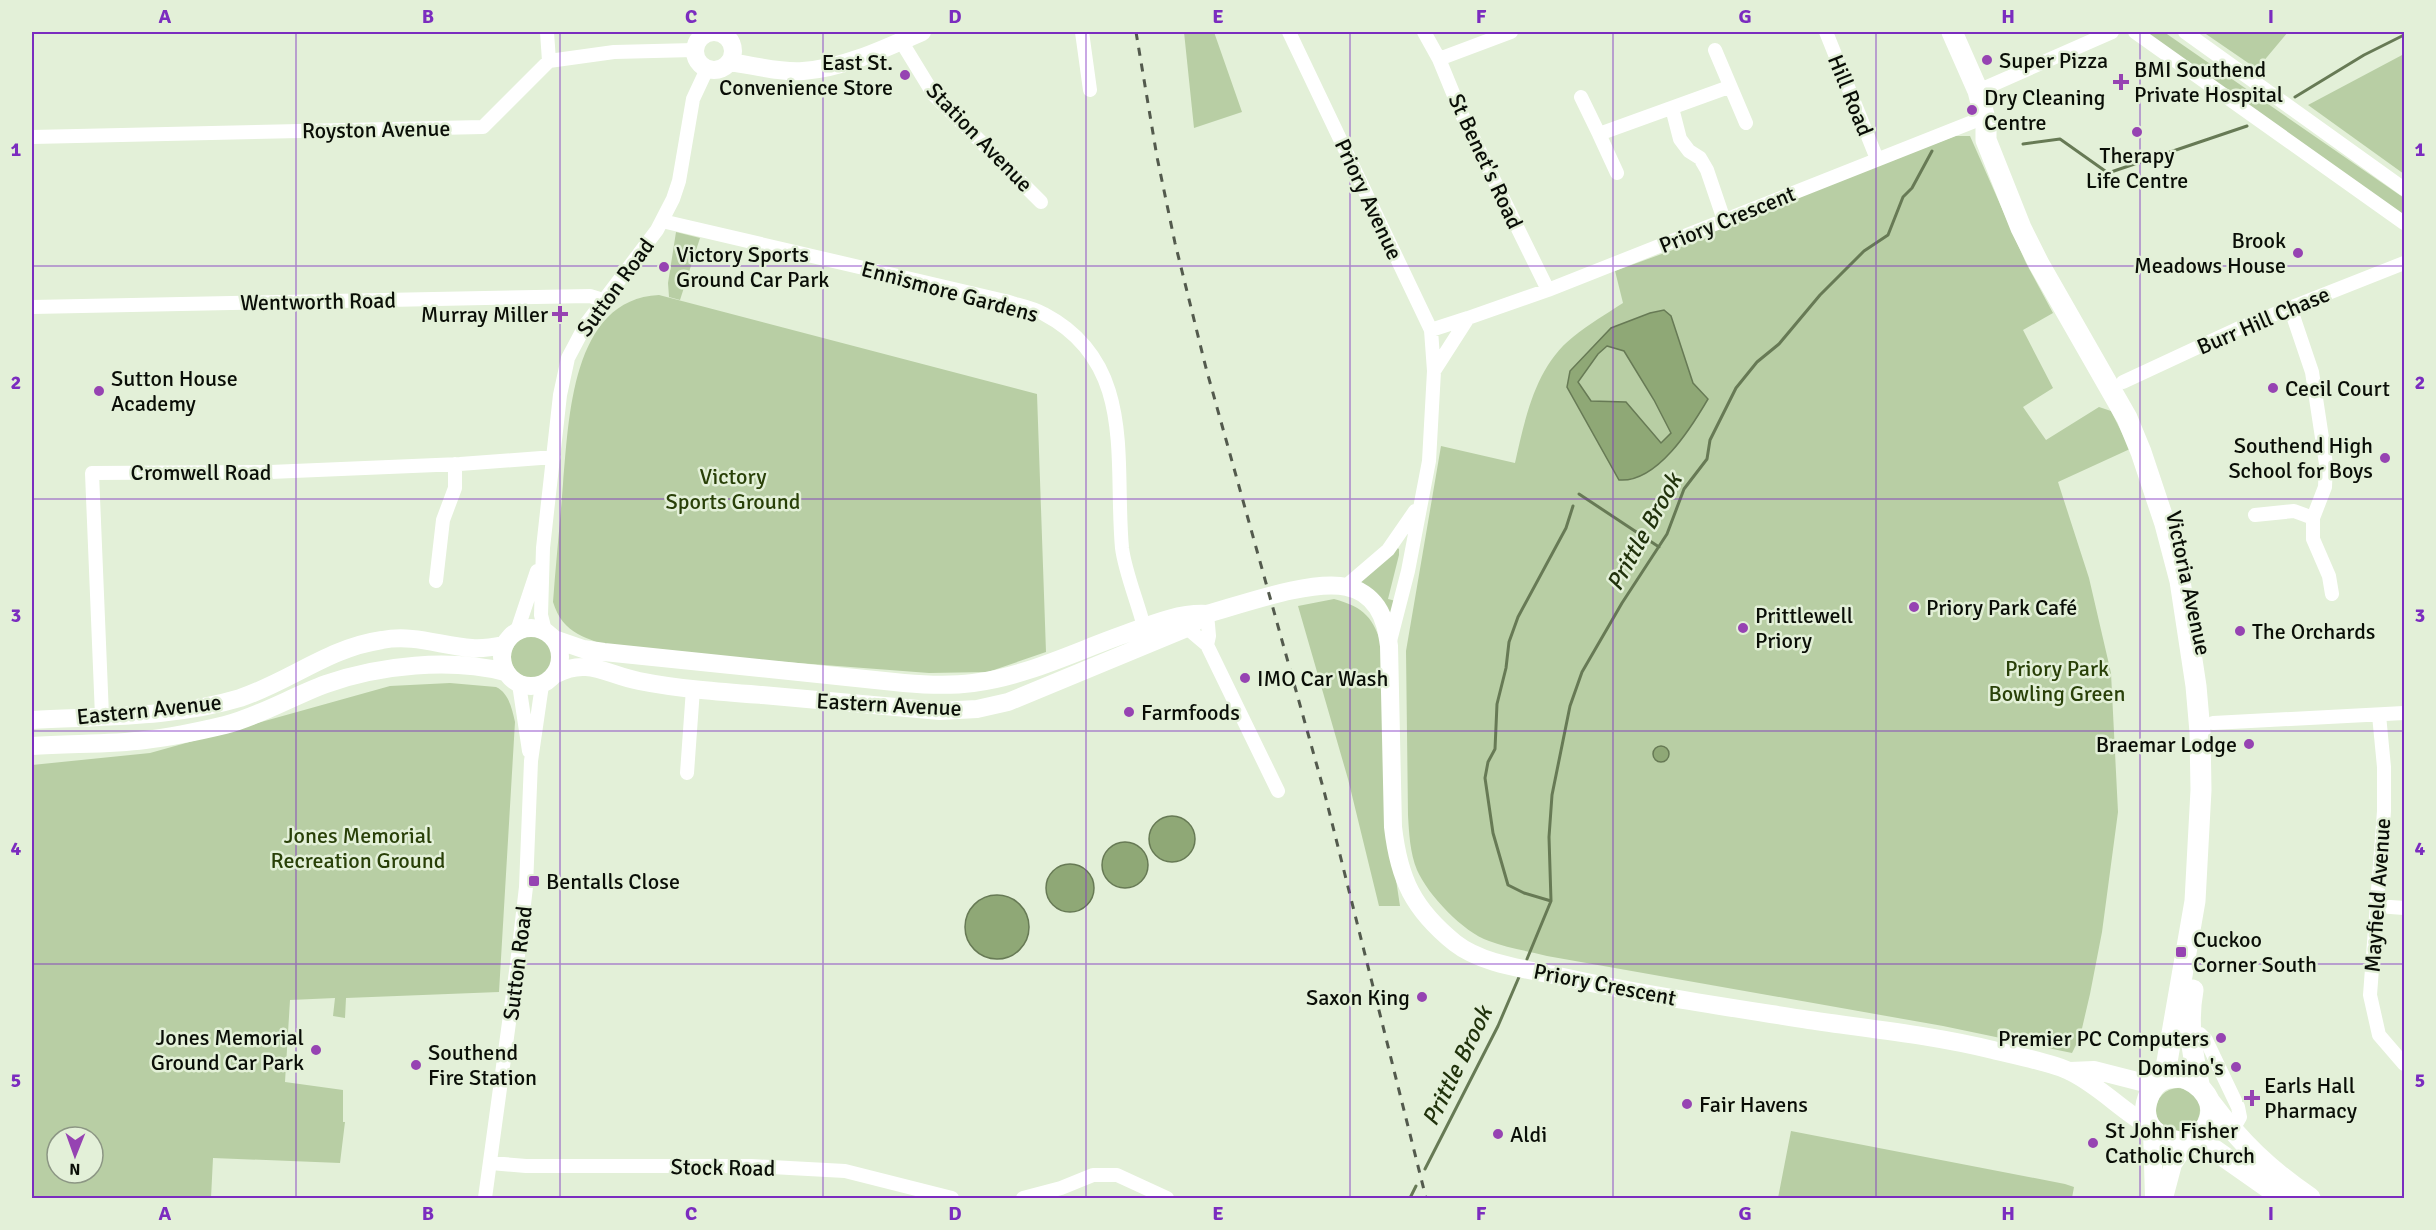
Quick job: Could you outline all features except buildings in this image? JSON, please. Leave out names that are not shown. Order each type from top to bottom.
[{"type":"highway","name":"Victoria Avenue","points":[[1952,32],[1977,92],[1985,120],[1986,140],[2021,228],[2049,282],[2127,418],[2154,486],[2180,582],[2200,732],[2201,810],[2195,901],[2161,1081]]},
{"type":"highway","name":"Victoria Avenue","points":[[1985,120],[1997,136],[2051,259],[2123,382],[2153,448],[2178,521],[2201,630],[2213,723],[2214,781],[2211,856],[2202,937],[2190,1009],[2195,1034],[2199,1084]]},
{"type":"highway","points":[[2283,1198],[2216,1151],[2162,1137],[2151,1128],[2146,1107],[2152,1090],[2161,1081],[2181,1077],[2199,1084],[2232,1131],[2259,1160],[2310,1198]]},
{"type":"highway","points":[[2188,1143],[2206,1127],[2210,1120],[2210,1102]]},
{"type":"main road","points":[[731,43],[732,56],[729,62],[719,69],[706,69],[697,61],[694,50],[698,40],[706,32],[721,33],[731,43],[775,68]]},
{"type":"main road","points":[[729,62],[802,71],[822,69],[922,32]]},
{"type":"main road","name":"Eastern Avenue","points":[[32,746],[144,741],[227,725],[327,683],[364,674],[422,665],[481,665],[534,687],[568,668],[582,666],[603,669],[638,681],[693,689],[940,711],[977,709],[1008,702],[1187,628],[1207,614],[1321,586],[1346,586]]},
{"type":"main road","name":"Priory Crescent","points":[[1346,586],[1367,595],[1377,607],[1385,623],[1389,646],[1392,827],[1403,880],[1430,919],[1456,944],[1473,954],[1500,963],[1589,982],[1991,1049],[2070,1071],[2110,1096],[2151,1128]]},
{"type":"main road","name":"Eastern Avenue","points":[[517,631],[536,628],[583,648],[604,652],[940,686],[972,684],[1017,674],[1144,627],[1191,613],[1207,614]]},
{"type":"main road","points":[[512,678],[502,659],[504,645],[517,631]]},
{"type":"main road","points":[[549,679],[561,656],[550,635]]},
{"type":"main road","name":"Eastern Avenue","points":[[32,720],[196,707],[239,698],[290,676],[327,655],[351,646],[384,639],[415,638],[474,649],[504,645]]},
{"type":"main road","name":"Priory Crescent","points":[[2070,1071],[2094,1070],[2141,1082],[2161,1081]]},
{"type":"main road","points":[[2151,1128],[2154,1198]]},
{"type":"main road","points":[[2164,1198],[2173,1164],[2188,1143]]},
{"type":"street","points":[[547,32],[549,61],[614,52],[694,50]]},
{"type":"street","points":[[1082,32],[1090,90]]},
{"type":"street","name":"Priory Avenue","points":[[1289,32],[1431,330],[1434,371]]},
{"type":"street","name":"St Benet's Road","points":[[1424,32],[1439,59],[1462,116],[1548,290]]},
{"type":"street","points":[[1439,59],[1511,32]]},
{"type":"street","name":"Hill Road","points":[[1826,32],[1877,159]]},
{"type":"street","points":[[1977,92],[2112,32]]},
{"type":"street","points":[[2135,32],[2404,223]]},
{"type":"street","points":[[2185,32],[2404,189]]},
{"type":"street","name":"Station Avenue","points":[[902,41],[934,95],[1041,202]]},
{"type":"street","points":[[1715,50],[1746,123]]},
{"type":"street","name":"Royston Avenue","points":[[32,136],[483,127],[549,61]]},
{"type":"street","name":"Sutton Road","points":[[550,635],[541,615],[543,548],[562,381],[568,358],[586,324],[662,221],[673,199],[679,181],[688,117],[706,69]]},
{"type":"street","points":[[1599,134],[1729,87]]},
{"type":"street","points":[[1581,97],[1617,173]]},
{"type":"street","points":[[1672,108],[1680,139],[1689,151],[1700,158],[1707,171],[1724,220]]},
{"type":"street","name":"Priory Crescent","points":[[1431,330],[1548,290],[1877,159],[1985,120]]},
{"type":"street","name":"Ennismore Gardens","points":[[662,221],[1005,301],[1041,312],[1061,324],[1094,355],[1107,382],[1118,428],[1122,550],[1144,627]]},
{"type":"street","name":"Burr Hill Chase","points":[[2123,382],[2290,307],[2404,262]]},
{"type":"street","name":"Wentworth Road","points":[[32,307],[590,296],[603,300]]},
{"type":"street","points":[[2290,307],[2312,372],[2326,464],[2325,487],[2313,518],[2313,539],[2329,576],[2332,594]]},
{"type":"street","name":"Priory Crescent","points":[[1389,646],[1408,571],[1429,461],[1434,371],[1468,318]]},
{"type":"street","name":"Cromwell Road","points":[[102,716],[92,473],[270,472],[554,457]]},
{"type":"street","points":[[436,581],[442,520],[455,488],[455,464]]},
{"type":"street","name":"Priory Crescent","points":[[1346,586],[1388,550],[1419,505]]},
{"type":"street","points":[[2255,515],[2294,511],[2313,518]]},
{"type":"street","name":"Sutton Road","points":[[517,631],[543,548]]},
{"type":"street","points":[[1207,614],[1209,636],[1207,645]]},
{"type":"street","points":[[1187,628],[1207,645],[1278,791]]},
{"type":"street","name":"Sutton Road","points":[[512,678],[531,761]]},
{"type":"street","name":"Sutton Road","points":[[484,1198],[491,1162],[526,887],[531,761],[549,679]]},
{"type":"street","points":[[687,774],[693,689]]},
{"type":"street","points":[[2213,723],[2404,713]]},
{"type":"street","name":"Mayfield Avenue","points":[[2379,715],[2384,789],[2378,906],[2370,994],[2379,1035],[2404,1064]]},
{"type":"street","points":[[2378,906],[2404,908]]},
{"type":"street","points":[[2195,1034],[2206,1040],[2240,1112],[2240,1117],[2232,1131]]},
{"type":"street","name":"Stock Road","points":[[491,1162],[526,1166],[751,1166],[845,1171],[952,1198]]},
{"type":"street","points":[[1023,1198],[1060,1188],[1093,1175],[1117,1175],[1167,1198]]},
{"type":"green space","points":[[1184,32],[1214,32],[1242,112],[1194,128]]},
{"type":"green space","points":[[2144,32],[2164,32],[2404,198],[2404,219]]},
{"type":"green space","points":[[2203,32],[2288,32],[2257,69]]},
{"type":"green space","points":[[2404,54],[2404,174],[2308,105]]},
{"type":"green space","name":"Priory Park Bowling Green","points":[[1955,136],[1970,136],[2026,263],[2053,313],[2023,330],[2053,388],[2023,407],[2046,440],[2099,407],[2111,411],[2130,449],[2058,482],[2089,578],[2111,673],[2118,812],[2102,932],[2080,1037],[2072,1053],[1943,1026],[1547,956],[1503,946],[1468,930],[1447,912],[1422,880],[1413,857],[1408,815],[1406,651],[1441,446],[1515,463],[1528,412],[1549,363],[1573,337],[1623,303],[1615,271],[1711,236],[1709,231]]},
{"type":"green space","points":[[676,232],[700,238],[680,300],[669,297],[668,283]]},
{"type":"green space","name":"Victory Sports Ground","points":[[659,295],[1037,394],[1046,652],[988,672],[929,673],[617,649],[577,634],[563,622],[553,602],[568,428],[580,367],[592,340],[608,317],[630,302]]},
{"type":"green space","points":[[1396,547],[1399,549],[1399,555],[1388,599],[1396,601],[1393,626],[1358,581]]},
{"type":"green space","points":[[1334,599],[1353,606],[1366,615],[1375,628],[1382,647],[1388,827],[1400,906],[1379,906],[1348,779],[1298,606]]},
{"type":"green space","points":[[532,636],[547,642],[553,657],[547,672],[532,678],[517,672],[511,657],[517,642]]},
{"type":"green space","name":"Jones Memorial Recreation Ground","points":[[450,683],[496,687],[507,697],[515,722],[499,992],[346,998],[345,1018],[333,1016],[335,998],[290,1000],[285,1082],[343,1090],[343,1122],[345,1122],[340,1163],[213,1158],[211,1198],[32,1198],[32,765],[150,753],[390,686]]},
{"type":"green space","points":[[2178,1088],[2194,1094],[2200,1110],[2194,1126],[2178,1132],[2162,1126],[2156,1110],[2162,1094]]},
{"type":"green space","points":[[1791,1131],[2065,1184],[2074,1187],[2072,1198],[1778,1198]]},
{"type":"shaded area","points":[[1664,310],[1671,316],[1693,383],[1708,399],[1682,438],[1659,463],[1647,473],[1633,479],[1619,480],[1567,387],[1570,371],[1611,328]],"holes":[[[1607,346],[1624,351],[1671,433],[1661,443],[1626,402],[1591,401],[1578,382],[1598,354]]]},
{"type":"shaded area","points":[[1661,746],[1667,748],[1669,754],[1667,760],[1661,762],[1655,760],[1653,754],[1655,748]]},
{"type":"shaded area","points":[[1172,816],[1188,823],[1195,839],[1188,855],[1172,862],[1156,855],[1149,839],[1156,823]]},
{"type":"shaded area","points":[[1125,842],[1141,849],[1148,865],[1141,881],[1125,888],[1109,881],[1102,865],[1109,849]]},
{"type":"shaded area","points":[[1070,864],[1087,871],[1094,888],[1087,905],[1070,912],[1053,905],[1046,888],[1053,871]]},
{"type":"shaded area","points":[[991,895],[1003,895],[1020,904],[1027,915],[1029,927],[1027,939],[1020,950],[1003,959],[991,959],[979,954],[970,945],[965,933],[965,921],[970,909],[979,900]]},
{"type":"waterway","name":"Prittle Brook","points":[[2295,97],[2364,55],[2404,35]]},
{"type":"waterway","name":"Prittle Brook","points":[[2023,144],[2060,139],[2108,173],[2247,126]]},
{"type":"waterway","name":"Prittle Brook","points":[[1527,959],[1551,901],[1549,837],[1552,795],[1570,706],[1582,672],[1622,603],[1667,534],[1684,489],[1707,459],[1710,440],[1736,388],[1757,362],[1779,344],[1820,295],[1864,251],[1888,235],[1903,197],[1912,188],[1932,151]]},
{"type":"waterway","points":[[1579,494],[1659,547]]},
{"type":"waterway","points":[[1551,901],[1524,893],[1508,885],[1493,833],[1485,778],[1488,762],[1495,749],[1497,704],[1506,668],[1509,642],[1518,617],[1566,528],[1573,506]]},
{"type":"waterway","name":"Prittle Brook","points":[[1425,1169],[1498,1026],[1519,977]]},
{"type":"waterway","name":"Prittle Brook","points":[[1410,1198],[1416,1186]]},
{"type":"railway","points":[[1136,32],[1157,157],[1175,243],[1206,368],[1324,791],[1426,1198]]},
{"type":"place","name":"Super Pizza","points":[[1987,60]]},
{"type":"place","name":"East St. Convenience Store","points":[[905,75]]},
{"type":"place","name":"BMI Southend Private Hospital","points":[[2121,82]]},
{"type":"place","name":"Dry Cleaning Centre","points":[[1972,110]]},
{"type":"place","name":"Therapy Life Centre","points":[[2137,132]]},
{"type":"place","name":"Brook Meadows House","points":[[2298,253]]},
{"type":"place","name":"Victory Sports Ground Car Park","points":[[664,267]]},
{"type":"place","name":"Murray Miller","points":[[560,314]]},
{"type":"place","name":"Cecil Court","points":[[2273,388]]},
{"type":"place","name":"Sutton House Academy","points":[[99,391]]},
{"type":"place","name":"Southend High School for Boys","points":[[2385,458]]},
{"type":"place","name":"Priory Park Café","points":[[1914,607]]},
{"type":"place","name":"Prittlewell Priory","points":[[1743,628]]},
{"type":"place","name":"The Orchards","points":[[2240,631]]},
{"type":"place","name":"IMO Car Wash","points":[[1245,678]]},
{"type":"place","name":"Farmfoods","points":[[1129,712]]},
{"type":"place","name":"Braemar Lodge","points":[[2249,744]]},
{"type":"place","name":"Bentalls Close","points":[[534,881]]},
{"type":"place","name":"Cuckoo Corner South","points":[[2181,952]]},
{"type":"place","name":"Saxon King","points":[[1422,997]]},
{"type":"place","name":"Premier PC Computers","points":[[2221,1038]]},
{"type":"place","name":"Jones Memorial Ground Car Park","points":[[316,1050]]},
{"type":"place","name":"Southend Fire Station","points":[[416,1065]]},
{"type":"place","name":"Domino's","points":[[2236,1067]]},
{"type":"place","name":"Earls Hall Pharmacy","points":[[2252,1098]]},
{"type":"place","name":"Fair Havens","points":[[1687,1104]]},
{"type":"place","name":"Aldi","points":[[1498,1134]]},
{"type":"place","name":"St John Fisher Catholic Church","points":[[2093,1143]]}]
